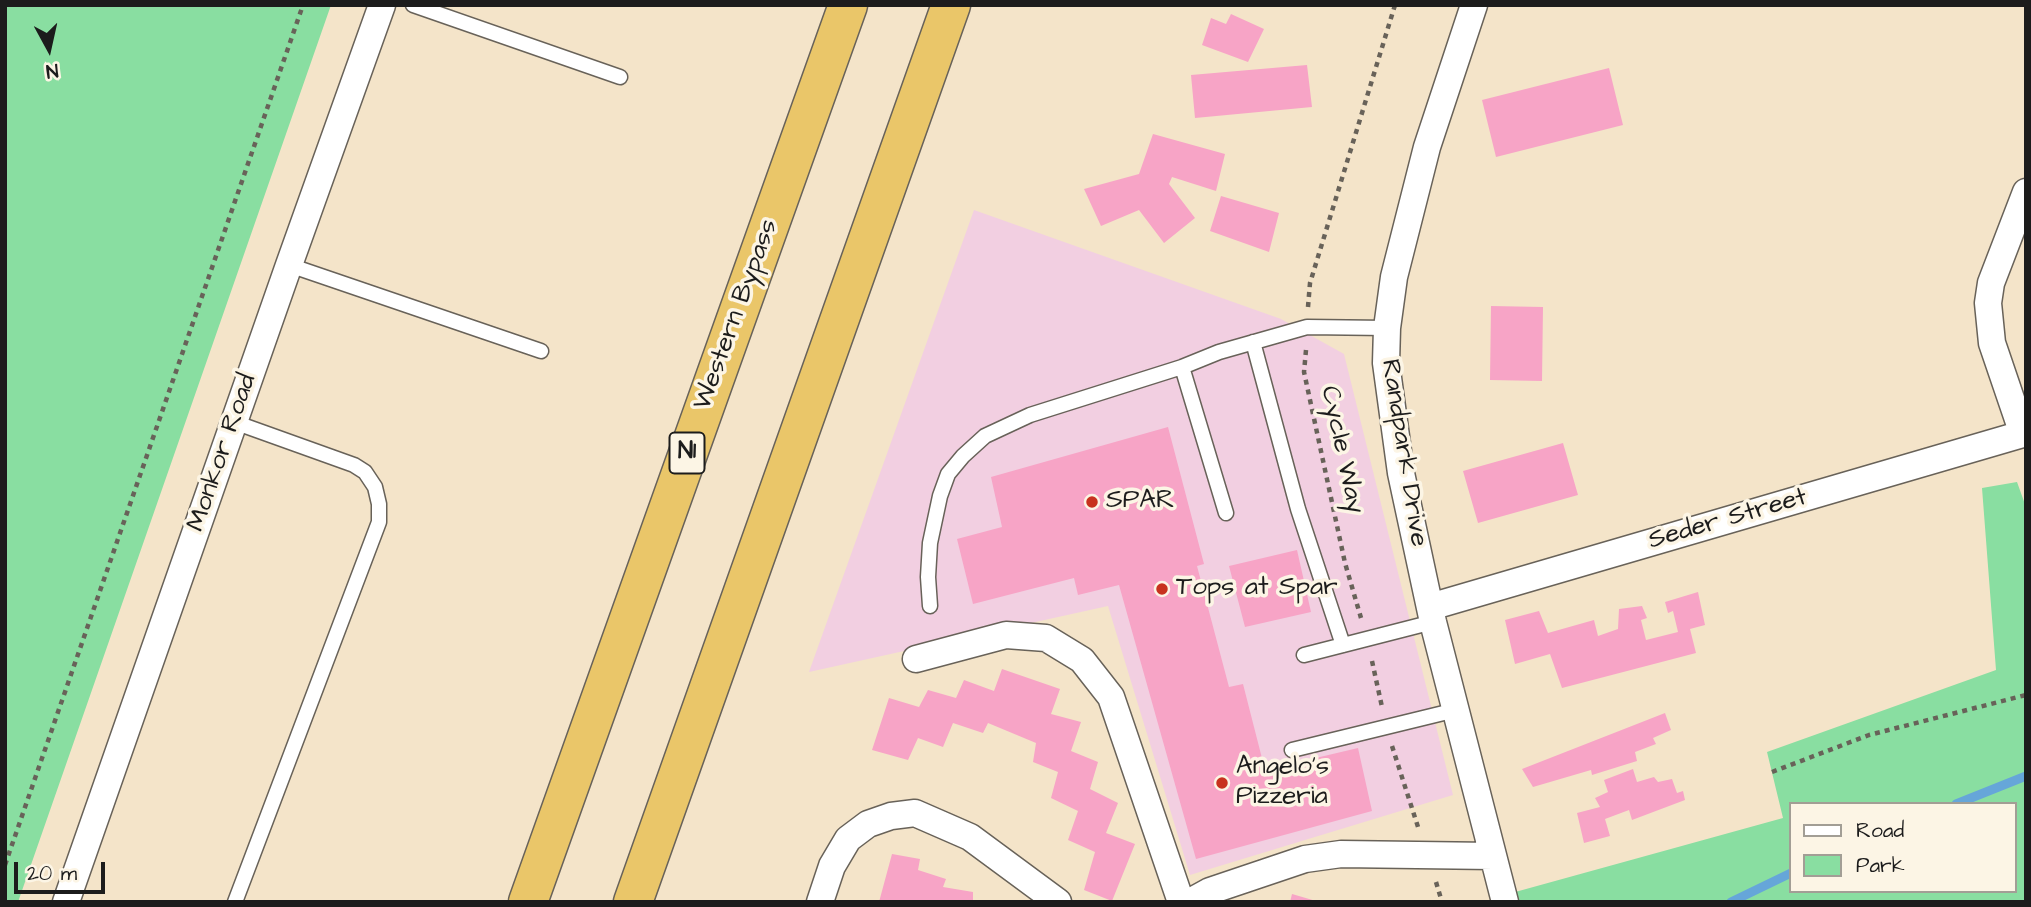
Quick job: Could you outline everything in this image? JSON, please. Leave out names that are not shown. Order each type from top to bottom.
[{"type":"highway","name":"Western Bypass","points":[[528,902],[848,5]]},
{"type":"highway","points":[[633,902],[951,5]]},
{"type":"street","name":"Monkor Road","points":[[66,902],[382,5]]},
{"type":"street","name":"Randpark Drive","points":[[1474,5],[1427,147],[1394,277],[1387,328],[1386,363],[1401,473],[1431,615],[1505,902]]},
{"type":"street","points":[[2024,433],[1993,343],[1988,303],[1991,283],[2026,192]]},
{"type":"street","name":"Seder Street","points":[[1431,615],[2024,433]]},
{"type":"street","points":[[916,659],[1006,635],[1046,638],[1082,660],[1111,697],[1181,902]]},
{"type":"street","points":[[820,902],[832,866],[848,839],[868,824],[891,816],[915,813],[970,837],[1058,902]]},
{"type":"street","points":[[1189,902],[1210,891],[1305,859],[1341,854],[1493,856]]},
{"type":"lane","points":[[413,5],[620,77]]},
{"type":"lane","points":[[289,265],[541,352]]},
{"type":"lane","points":[[930,606],[930,543],[948,474],[985,436],[1030,415],[1307,327],[1387,328]]},
{"type":"lane","points":[[1253,342],[1298,509],[1343,645]]},
{"type":"lane","points":[[1182,367],[1226,513]]},
{"type":"lane","points":[[234,422],[354,465],[365,472],[375,487],[379,504],[379,522],[235,902]]},
{"type":"lane","points":[[1304,655],[1367,638],[1431,615]]},
{"type":"lane","points":[[1292,750],[1456,710]]},
{"type":"path","points":[[5,865],[303,5]]},
{"type":"path","name":"Cycle Way","points":[[1395,5],[1310,283],[1304,372],[1345,563],[1367,638],[1395,760],[1442,902]]},
{"type":"path","points":[[1772,772],[1869,735],[2026,695]]},
{"type":"shaded area","points":[[974,210],[1281,319],[1344,354],[1453,795],[1190,875],[1108,606],[809,672]]},
{"type":"green space","points":[[5,5],[331,5],[18,902],[5,902]]},
{"type":"green space","points":[[2017,482],[2026,507],[2026,902],[1488,902],[1508,894],[1783,818],[1767,752],[1996,670],[1982,488]]},
{"type":"building","points":[[1231,14],[1264,29],[1248,62],[1202,45],[1211,18],[1226,24]]},
{"type":"building","points":[[1307,65],[1312,107],[1195,118],[1191,75]]},
{"type":"building","points":[[1609,68],[1623,125],[1496,157],[1482,100]]},
{"type":"building","points":[[1153,134],[1225,154],[1216,191],[1172,177],[1169,184],[1195,218],[1164,243],[1139,210],[1101,226],[1084,189],[1139,174]]},
{"type":"building","points":[[1221,196],[1279,213],[1269,252],[1210,231]]},
{"type":"building","points":[[1491,306],[1543,307],[1542,381],[1490,380]]},
{"type":"building","points":[[1168,427],[1204,564],[1197,566],[1229,687],[1243,684],[1265,770],[1358,748],[1372,811],[1196,859],[1119,585],[1078,595],[1074,578],[973,604],[957,539],[1002,527],[991,477]]},
{"type":"building","points":[[1563,443],[1578,495],[1478,523],[1463,471]]},
{"type":"building","points":[[1297,550],[1311,612],[1245,627],[1229,566]]},
{"type":"building","points":[[1698,592],[1705,625],[1690,629],[1696,653],[1562,688],[1550,654],[1515,664],[1505,620],[1539,611],[1548,633],[1594,620],[1598,636],[1618,629],[1619,609],[1642,606],[1647,618],[1641,620],[1646,640],[1678,632],[1673,611],[1668,613],[1665,602]]},
{"type":"building","points":[[1002,669],[1060,689],[1051,714],[1081,722],[1071,751],[1098,762],[1090,789],[1118,803],[1106,833],[1135,844],[1112,901],[1084,890],[1095,852],[1068,840],[1078,811],[1051,798],[1058,772],[1033,762],[1036,743],[988,723],[983,733],[953,723],[943,747],[918,738],[908,760],[872,750],[889,698],[919,707],[928,690],[956,698],[964,680],[994,691]]},
{"type":"building","points":[[1665,713],[1671,730],[1653,738],[1656,744],[1635,752],[1637,761],[1592,775],[1591,770],[1533,787],[1522,769]]},
{"type":"building","points":[[1633,769],[1637,782],[1654,777],[1658,782],[1672,779],[1677,793],[1683,791],[1685,800],[1632,820],[1629,810],[1605,819],[1610,836],[1584,843],[1577,813],[1600,807],[1595,798],[1608,792],[1604,780]]},
{"type":"building","points":[[892,854],[920,859],[918,870],[946,879],[943,887],[973,892],[973,902],[879,902]]},
{"type":"building","points":[[1292,894],[1316,901],[1316,902],[1290,902]]},
{"type":"waterway","points":[[1961,802],[2026,776]]},
{"type":"waterway","points":[[1731,902],[1790,873]]},
{"type":"place","name":"SPAR","points":[[1092,502]]},
{"type":"place","name":"Tops at Spar","points":[[1162,589]]},
{"type":"place","name":"Angelo's Pizzeria","points":[[1222,783]]}]
